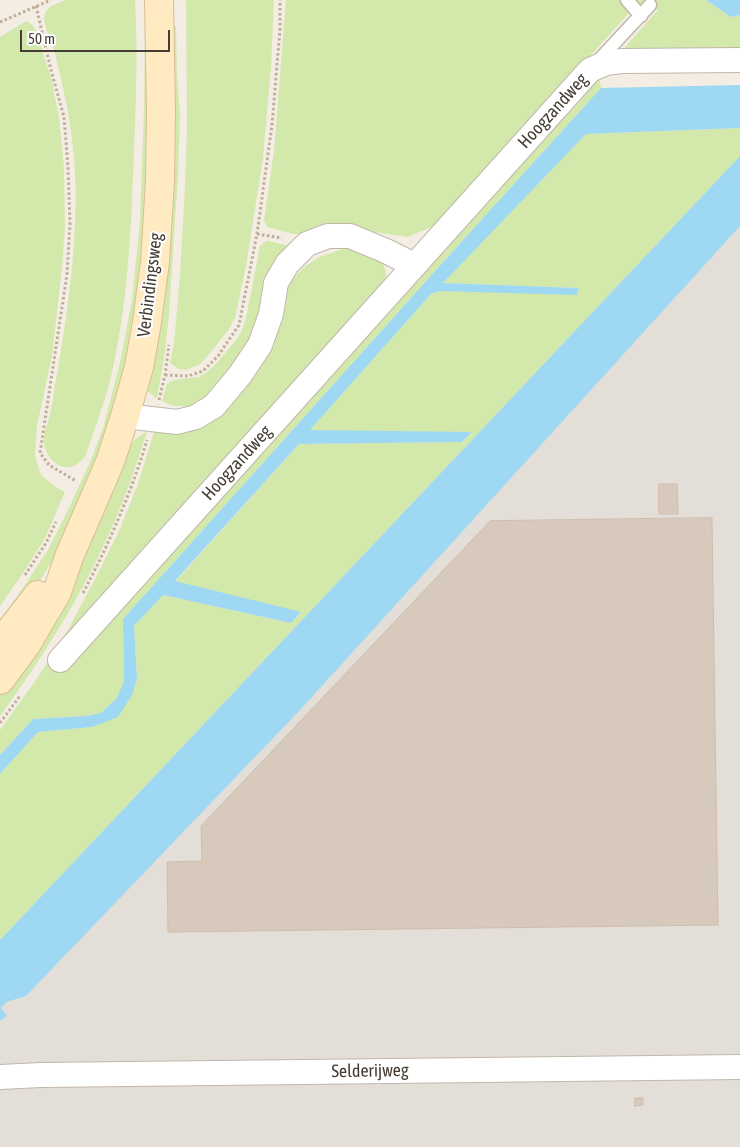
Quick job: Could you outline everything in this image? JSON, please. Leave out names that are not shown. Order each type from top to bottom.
[{"type":"street","name":"Verbindingsweg","points":[[0,680],[26,645],[57,592],[69,557],[110,462],[125,416],[138,366],[147,322],[155,262],[161,112],[159,0]]},
{"type":"street","name":"Hoogzandweg","points":[[60,660],[590,70],[606,63],[622,61],[740,60]]},
{"type":"street","points":[[125,416],[177,422],[196,417],[214,406],[240,375],[260,345],[271,314],[276,283],[287,264],[307,244],[328,236],[350,236],[414,265]]},
{"type":"street","name":"Verbindingsweg","points":[[0,644],[52,576],[69,557]]},
{"type":"street","name":"Selderijweg","points":[[0,1077],[41,1074],[740,1067]]},
{"type":"lane","points":[[627,0],[641,16]]},
{"type":"lane","points":[[590,70],[650,5]]},
{"type":"path","points":[[0,22],[51,0]]},
{"type":"path","points":[[118,521],[137,474],[154,420],[165,375],[188,376],[203,371],[218,356],[238,325],[257,234],[272,125],[280,29],[280,0]]},
{"type":"path","points":[[36,6],[50,70],[64,117],[70,223],[67,274],[40,452],[49,465],[77,481],[80,474]]},
{"type":"path","points":[[22,580],[46,543],[59,517]]},
{"type":"shaded area","points":[[740,182],[740,1147],[0,1147],[0,975]]},
{"type":"green space","points":[[66,0],[135,0],[137,57],[130,240],[120,328],[109,385],[85,457],[76,465],[70,467],[60,466],[55,463],[45,449],[44,443],[65,321],[76,207],[73,147],[66,102],[55,53],[44,18],[48,8]]},
{"type":"green space","points":[[186,0],[274,0],[271,68],[263,158],[246,266],[235,318],[229,329],[199,365],[186,370],[179,369],[170,363],[174,343],[180,275],[185,188],[187,128]]},
{"type":"green space","points":[[286,0],[620,0],[629,13],[436,225],[408,237],[345,228],[315,234],[294,234],[267,227],[264,220],[274,151]]},
{"type":"green space","points":[[635,0],[706,0],[731,17],[740,15],[740,51],[619,54],[658,10],[650,2],[643,10]]},
{"type":"green space","points":[[26,21],[33,25],[37,34],[52,81],[59,118],[64,167],[65,227],[62,268],[52,356],[37,426],[35,456],[41,475],[65,492],[45,538],[0,606],[0,37]]},
{"type":"green space","points":[[145,25],[148,25],[148,217],[133,337],[111,427],[55,557],[25,604],[0,636],[0,619],[48,550],[91,460],[103,428],[120,363],[132,300],[140,223]]},
{"type":"green space","points":[[176,26],[180,116],[178,175],[169,313],[157,398],[147,391],[147,378],[172,27]]},
{"type":"green space","points":[[599,77],[601,88],[123,619],[124,683],[116,699],[101,713],[86,716],[33,719],[0,755],[0,730],[36,680],[68,630],[119,531],[138,484],[155,429],[188,429],[277,315],[289,283],[303,268],[319,257],[343,249],[365,247],[382,262],[386,271],[385,284]]},
{"type":"green space","points":[[740,128],[740,156],[0,940],[0,774],[38,732],[92,727],[137,678],[134,626],[163,595],[291,623],[301,613],[175,582],[299,444],[462,442],[472,433],[309,431],[431,294],[440,291],[579,288],[442,283],[586,134]]},
{"type":"green space","points":[[266,241],[290,246],[253,340],[210,395],[196,404],[188,406],[173,406],[162,401],[167,384],[174,380],[199,377],[207,372],[239,336],[247,313],[260,246]]},
{"type":"green space","points":[[147,432],[123,501],[98,558],[68,613],[36,665],[0,716],[0,692],[127,449],[140,435]]},
{"type":"water","points":[[706,0],[740,0],[740,15],[731,17]]},
{"type":"water","points":[[740,85],[740,128],[586,134],[443,283],[579,288],[577,295],[440,291],[431,294],[310,430],[472,432],[462,442],[299,444],[175,581],[301,612],[291,623],[163,595],[134,626],[137,678],[132,695],[118,717],[92,727],[38,732],[0,774],[0,755],[33,719],[86,716],[101,713],[116,699],[124,682],[123,619],[601,88]]},
{"type":"water","points":[[740,156],[740,226],[300,710],[26,996],[6,1002],[1,1008],[7,1015],[1,1021],[0,940]]},
{"type":"building","points":[[659,484],[677,484],[678,514],[659,514]]},
{"type":"building","points":[[712,518],[718,925],[168,932],[167,862],[202,861],[201,826],[490,521]]},
{"type":"building","points":[[635,1098],[643,1098],[643,1105],[635,1106]]}]
